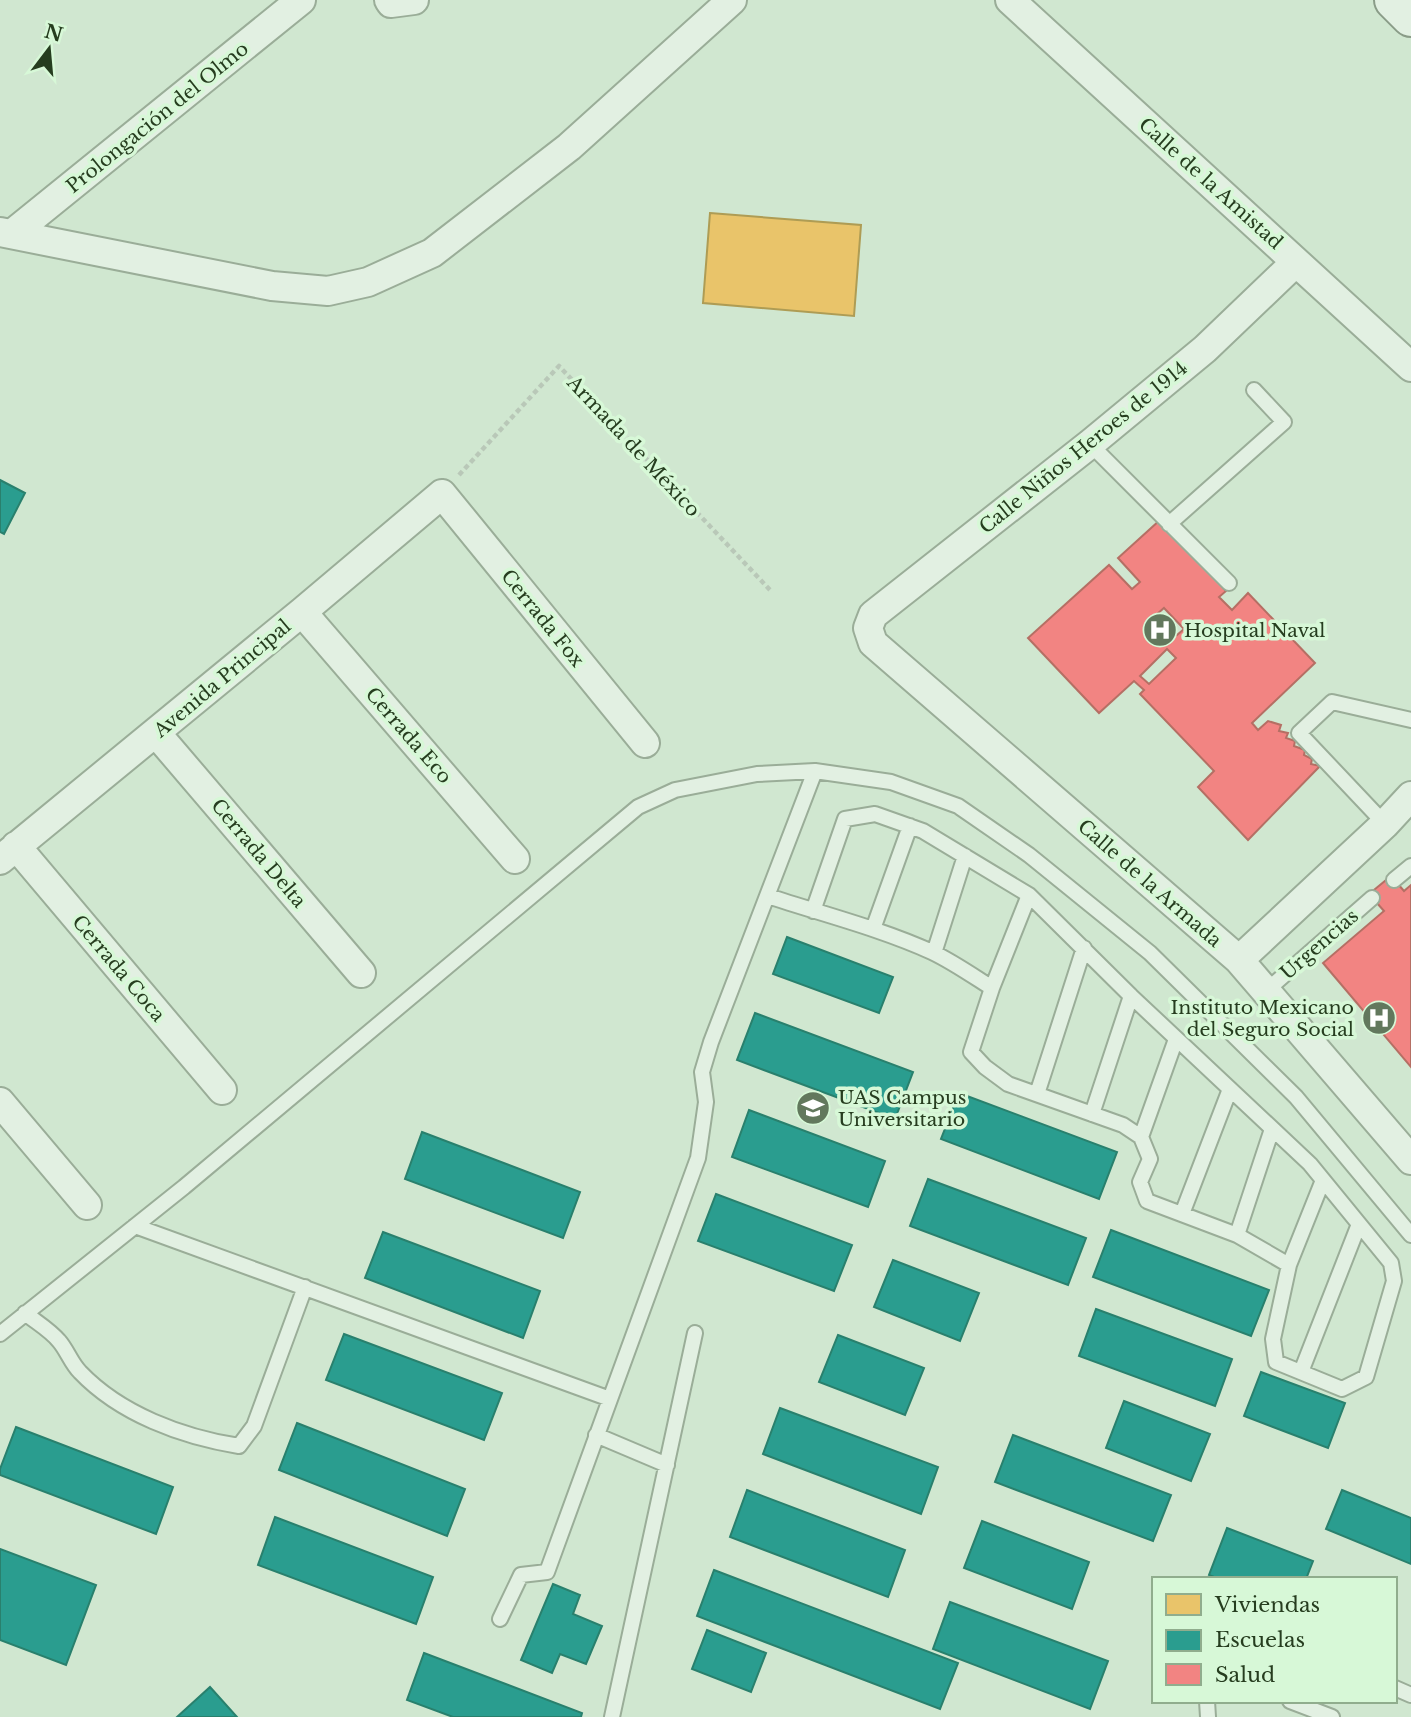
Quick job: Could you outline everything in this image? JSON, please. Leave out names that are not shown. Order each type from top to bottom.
[{"type":"main road","points":[[1394,0],[1411,17]]},
{"type":"street","name":"Prolongación del Olmo","points":[[6,233],[301,0]]},
{"type":"street","points":[[6,233],[272,286],[328,291],[368,282],[432,253],[569,147],[732,0]]},
{"type":"street","name":"Calle de la Amistad","points":[[1010,0],[1411,367]]},
{"type":"street","name":"Calle Niños Heroes de 1914","points":[[868,628],[873,615],[1090,444],[1205,349],[1296,262]]},
{"type":"street","name":"Avenida Principal","points":[[8,853],[442,494]]},
{"type":"street","name":"Cerrada Fox","points":[[442,494],[645,743]]},
{"type":"street","name":"Cerrada Eco","points":[[302,612],[515,859]]},
{"type":"street","name":"Calle de la Armada","points":[[868,628],[873,643],[1239,960],[1411,1160]]},
{"type":"street","name":"Cerrada Delta","points":[[156,733],[361,973]]},
{"type":"street","points":[[1239,960],[1385,824],[1411,796]]},
{"type":"street","name":"Cerrada Coca","points":[[8,853],[222,1090]]},
{"type":"street","points":[[0,1102],[87,1205]]},
{"type":"lane","points":[[1169,524],[1284,422],[1254,390]]},
{"type":"lane","points":[[1090,444],[1228,583]]},
{"type":"lane","points":[[1385,824],[1299,733],[1332,702],[1411,720]]},
{"type":"lane","points":[[500,1619],[521,1575],[547,1572],[698,1158],[706,1102],[702,1072],[710,1042],[815,771]]},
{"type":"lane","points":[[0,1334],[135,1226],[638,807],[675,790],[757,774],[815,771],[891,782],[958,806],[1029,855],[1150,953],[1286,1088],[1411,1235]]},
{"type":"lane","points":[[813,911],[845,819],[875,814],[923,831],[1029,895],[1131,996],[1310,1164],[1391,1263],[1394,1281],[1366,1377],[1342,1389],[1276,1362],[1273,1339],[1289,1265],[1323,1180]]},
{"type":"lane","points":[[873,929],[910,826]]},
{"type":"lane","points":[[934,953],[965,856]]},
{"type":"lane","points":[[1394,880],[1411,866]]},
{"type":"lane","points":[[1029,895],[992,988],[971,1052],[985,1067],[1009,1084],[1123,1125],[1141,1137],[1150,1159],[1140,1181],[1147,1201],[1237,1235],[1289,1265]]},
{"type":"lane","points":[[768,896],[873,929],[934,953],[992,988]]},
{"type":"lane","name":"Urgencias","points":[[1266,991],[1373,898]]},
{"type":"lane","points":[[1037,1094],[1084,948]]},
{"type":"lane","points":[[1092,1114],[1131,996]]},
{"type":"lane","points":[[1141,1137],[1176,1039]]},
{"type":"lane","points":[[1182,1214],[1230,1089]]},
{"type":"lane","points":[[1237,1235],[1272,1129]]},
{"type":"lane","points":[[1301,1372],[1359,1224]]},
{"type":"lane","points":[[135,1226],[610,1399]]},
{"type":"lane","points":[[26,1313],[59,1340],[78,1371],[110,1399],[154,1422],[211,1442],[239,1446],[254,1426],[305,1287]]},
{"type":"lane","points":[[611,1717],[695,1333]]},
{"type":"lane","points":[[596,1435],[667,1465]]},
{"type":"lane","points":[[1295,1703],[1332,1717]]},
{"type":"path","name":"Armada de México","points":[[442,494],[559,366],[771,591]]},
{"type":"building: Viviendas","points":[[710,213],[861,225],[854,316],[703,303]]},
{"type":"building: Escuelas","points":[[0,480],[25,493],[4,534],[0,532]]},
{"type":"building: Escuelas","points":[[787,937],[893,977],[879,1013],[773,974]]},
{"type":"building: Escuelas","points":[[755,1013],[913,1072],[895,1119],[737,1060]]},
{"type":"building: Escuelas","points":[[959,1093],[1117,1152],[1099,1199],[941,1139]]},
{"type":"building: Escuelas","points":[[749,1110],[885,1161],[868,1207],[732,1157]]},
{"type":"building: Escuelas","points":[[422,1132],[580,1192],[563,1238],[405,1179]]},
{"type":"building: Escuelas","points":[[928,1179],[1086,1238],[1068,1285],[910,1226]]},
{"type":"building: Escuelas","points":[[716,1194],[852,1245],[834,1291],[698,1241]]},
{"type":"building: Escuelas","points":[[1111,1230],[1269,1290],[1251,1336],[1093,1277]]},
{"type":"building: Escuelas","points":[[383,1232],[540,1291],[523,1338],[365,1278]]},
{"type":"building: Escuelas","points":[[893,1260],[979,1293],[960,1341],[874,1307]]},
{"type":"building: Escuelas","points":[[1096,1309],[1232,1359],[1215,1406],[1079,1356]]},
{"type":"building: Escuelas","points":[[344,1334],[502,1393],[484,1440],[326,1380]]},
{"type":"building: Escuelas","points":[[838,1335],[924,1368],[905,1415],[819,1382]]},
{"type":"building: Escuelas","points":[[1261,1372],[1345,1403],[1328,1448],[1244,1416]]},
{"type":"building: Escuelas","points":[[1124,1401],[1210,1434],[1191,1481],[1106,1448]]},
{"type":"building: Escuelas","points":[[780,1408],[938,1467],[921,1514],[763,1454]]},
{"type":"building: Escuelas","points":[[297,1423],[465,1489],[447,1536],[279,1470]]},
{"type":"building: Escuelas","points":[[16,1427],[173,1487],[156,1534],[0,1475]]},
{"type":"building: Escuelas","points":[[1013,1435],[1171,1495],[1153,1541],[995,1482]]},
{"type":"building: Escuelas","points":[[747,1490],[905,1550],[888,1597],[730,1537]]},
{"type":"building: Escuelas","points":[[1342,1490],[1411,1518],[1411,1564],[1326,1529]]},
{"type":"building: Escuelas","points":[[275,1517],[433,1577],[416,1624],[258,1565]]},
{"type":"building: Escuelas","points":[[982,1521],[1089,1562],[1072,1609],[964,1568]]},
{"type":"building: Escuelas","points":[[1227,1528],[1313,1561],[1307,1577],[1209,1575]]},
{"type":"building: Escuelas","points":[[0,1549],[96,1585],[66,1665],[0,1640]]},
{"type":"building: Escuelas","points":[[714,1570],[958,1663],[940,1709],[697,1616]]},
{"type":"building: Escuelas","points":[[553,1584],[580,1595],[573,1614],[602,1626],[586,1664],[560,1654],[552,1673],[521,1660]]},
{"type":"building: Escuelas","points":[[950,1602],[1108,1661],[1090,1709],[933,1649]]},
{"type":"building: Escuelas","points":[[707,1630],[766,1653],[751,1692],[692,1669]]},
{"type":"building: Escuelas","points":[[424,1653],[582,1713],[581,1717],[453,1717],[407,1700]]},
{"type":"building: Escuelas","points":[[210,1687],[237,1717],[177,1717]]},
{"type":"building: Salud","points":[[1160,520],[1226,591],[1219,597],[1232,610],[1248,593],[1315,663],[1252,723],[1258,730],[1268,721],[1281,725],[1279,731],[1288,733],[1286,738],[1295,741],[1294,746],[1305,750],[1304,755],[1312,759],[1311,764],[1320,766],[1248,840],[1198,787],[1214,771],[1140,694],[1144,690],[1134,681],[1099,713],[1028,638],[1109,565],[1132,589],[1140,582],[1118,558]],"holes":[[[1164,608],[1184,629],[1177,635],[1157,614]],[[1167,649],[1176,658],[1149,684],[1140,676]]]},
{"type":"building: Salud","points":[[1391,876],[1404,891],[1411,885],[1411,1067],[1323,963],[1384,911],[1369,894]]},
{"type":"place","name":"Hospital Naval","points":[[1160,630]]},
{"type":"place","name":"Instituto Mexicano del Seguro Social","points":[[1379,1018]]},
{"type":"place","name":"UAS Campus Universitario","points":[[813,1108]]}]
